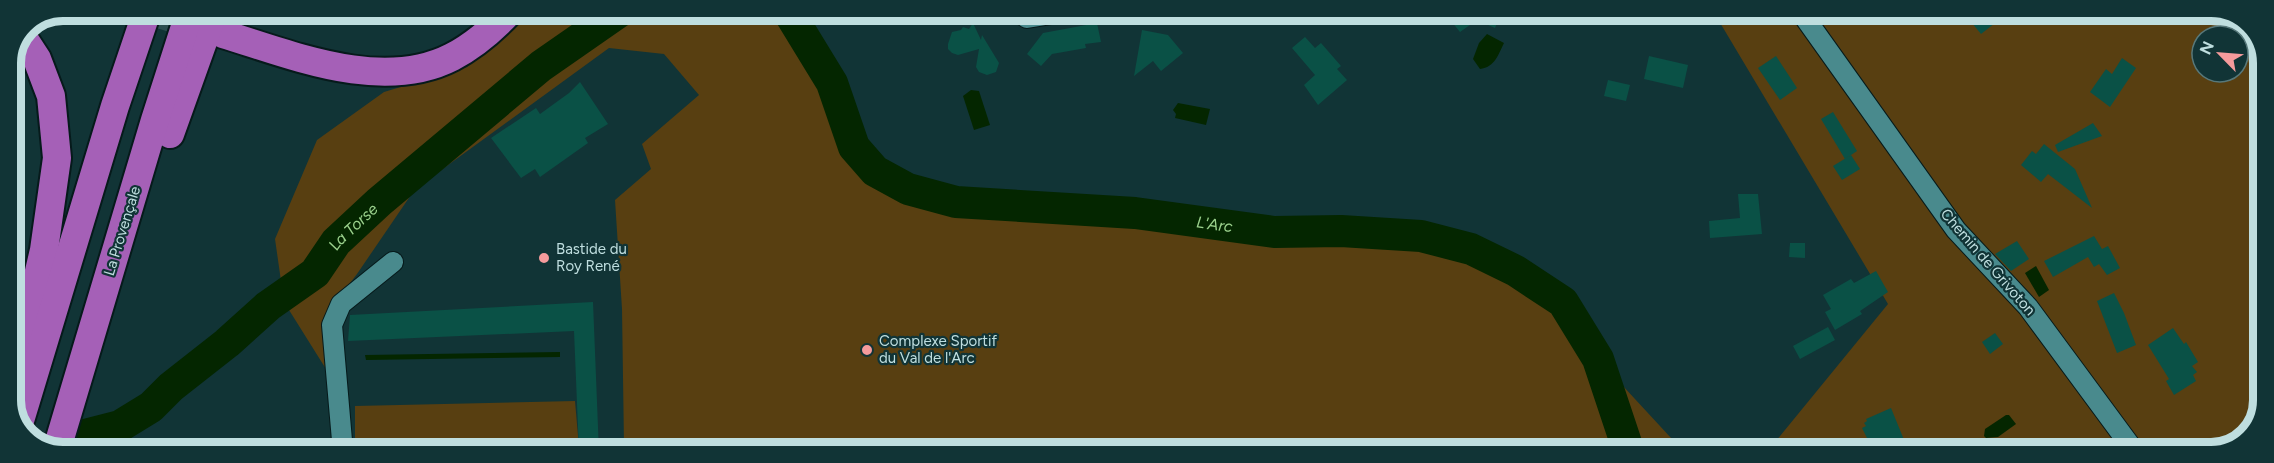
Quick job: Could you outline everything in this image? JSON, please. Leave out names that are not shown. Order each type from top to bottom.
[{"type":"highway","points":[[23,411],[115,106],[143,21]]},
{"type":"highway","name":"La Provençale","points":[[59,442],[187,21]]},
{"type":"highway","points":[[222,23],[299,45],[371,56],[409,57],[437,48],[470,31],[480,21]]},
{"type":"highway","points":[[222,23],[332,66],[373,71],[415,69],[450,58],[470,47],[500,21]]},
{"type":"highway","points":[[99,308],[166,144],[222,23]]},
{"type":"highway","points":[[21,349],[44,250],[57,158],[51,96],[37,59],[26,43]]},
{"type":"street","name":"Chemin de Grivoton","points":[[1807,21],[1956,230],[2028,307],[2128,442]]},
{"type":"street","points":[[344,442],[347,386],[332,325],[341,304],[393,262]]},
{"type":"shaded area","points":[[523,21],[794,21],[832,83],[854,147],[876,171],[908,189],[956,202],[1135,213],[1274,232],[1400,233],[1471,249],[1516,271],[1563,302],[1598,359],[1675,442],[624,442],[622,309],[615,200],[651,169],[642,144],[699,95],[664,54],[609,48],[415,189],[338,299],[331,377],[284,302],[275,239],[317,140],[384,92],[467,67]]},
{"type":"shaded area","points":[[1719,21],[2211,21],[2227,24],[2190,24],[2190,84],[2250,84],[2250,47],[2253,60],[2253,400],[2251,413],[2243,428],[2230,438],[2211,442],[1775,442],[1888,304]]},
{"type":"shaded area","points":[[1487,34],[1504,43],[1493,63],[1480,69],[1473,59],[1479,43]]},
{"type":"shaded area","points":[[971,90],[979,91],[990,125],[974,130],[963,96]]},
{"type":"shaded area","points":[[1178,103],[1210,109],[1206,125],[1175,118],[1176,114],[1173,110]]},
{"type":"shaded area","points":[[2036,266],[2049,290],[2039,297],[2025,273]]},
{"type":"shaded area","points":[[560,352],[560,357],[366,360],[365,355]]},
{"type":"shaded area","points":[[575,401],[579,442],[355,442],[355,406]]},
{"type":"shaded area","points":[[2009,415],[2016,424],[1998,437],[1986,438],[1985,429]]},
{"type":"building","points":[[1451,21],[1476,21],[1460,32]]},
{"type":"building","points":[[1479,21],[1498,21],[1495,28]]},
{"type":"building","points":[[1970,21],[1998,21],[1981,34]]},
{"type":"building","points":[[973,23],[981,40],[982,35],[999,63],[996,72],[987,75],[979,72],[976,67],[979,49],[958,55],[948,49],[952,32],[961,30],[963,27],[969,29]]},
{"type":"building","points":[[1097,23],[1101,42],[1085,44],[1086,48],[1052,54],[1041,66],[1027,54],[1043,33]]},
{"type":"building","points":[[1142,30],[1168,35],[1183,53],[1161,71],[1153,61],[1134,76]]},
{"type":"building","points":[[1305,37],[1315,48],[1321,43],[1341,66],[1337,69],[1347,80],[1318,105],[1304,85],[1315,75],[1292,48]]},
{"type":"building","points":[[1649,56],[1688,65],[1683,88],[1644,79]]},
{"type":"building","points":[[1776,56],[1797,88],[1780,100],[1758,68]]},
{"type":"building","points":[[2122,58],[2136,68],[2110,107],[2090,92],[2106,69],[2112,74]]},
{"type":"building","points":[[1608,80],[1630,85],[1626,101],[1604,96]]},
{"type":"building","points":[[580,82],[608,124],[585,138],[588,143],[540,177],[535,169],[521,178],[491,138],[536,108],[540,114]]},
{"type":"building","points":[[1833,112],[1857,151],[1845,159],[1821,119]]},
{"type":"building","points":[[2093,123],[2102,136],[2058,152],[2055,145]]},
{"type":"building","points":[[2044,144],[2075,169],[2092,208],[2048,174],[2041,182],[2021,165],[2032,151],[2036,154]]},
{"type":"building","points":[[1851,155],[1860,169],[1842,180],[1833,166]]},
{"type":"building","points":[[1738,194],[1758,194],[1762,234],[1710,238],[1709,221],[1740,218]]},
{"type":"building","points":[[2094,236],[2102,249],[2108,246],[2120,268],[2107,275],[2099,264],[2094,267],[2088,257],[2053,277],[2044,261]]},
{"type":"building","points":[[2017,241],[2029,259],[2011,271],[1995,254]]},
{"type":"building","points":[[1790,243],[1805,243],[1805,258],[1789,257]]},
{"type":"building","points":[[1876,271],[1888,292],[1860,311],[1862,314],[1835,330],[1825,312],[1831,309],[1823,295],[1851,279],[1854,283]]},
{"type":"building","points":[[2114,293],[2136,345],[2117,353],[2097,301]]},
{"type":"building","points":[[593,302],[599,442],[579,442],[574,331],[348,341],[350,315]]},
{"type":"building","points":[[1828,327],[1835,340],[1800,359],[1793,346]]},
{"type":"building","points":[[2173,328],[2184,344],[2186,342],[2198,362],[2192,366],[2197,372],[2193,375],[2196,381],[2174,395],[2166,381],[2169,379],[2148,345]]},
{"type":"building","points":[[1995,333],[2003,344],[1990,354],[1982,342]]},
{"type":"building","points":[[1891,408],[1905,442],[1869,442],[1862,428],[1866,426],[1864,423],[1866,419]]},
{"type":"waterway","name":"La Torse","points":[[85,435],[120,426],[151,407],[171,387],[227,343],[268,306],[315,273],[336,242],[379,202],[541,66],[606,21]]},
{"type":"waterway","name":"L'Arc","points":[[794,21],[832,83],[854,147],[875,171],[908,189],[956,202],[1135,213],[1274,232],[1341,231],[1421,236],[1471,249],[1516,271],[1563,302],[1598,359],[1626,442]]},
{"type":"tunnel","points":[[181,21],[210,30]]},
{"type":"place","name":"Bastide du Roy René","points":[[544,258]]},
{"type":"place","name":"Complexe Sportif du Val de l'Arc","points":[[867,350]]}]
